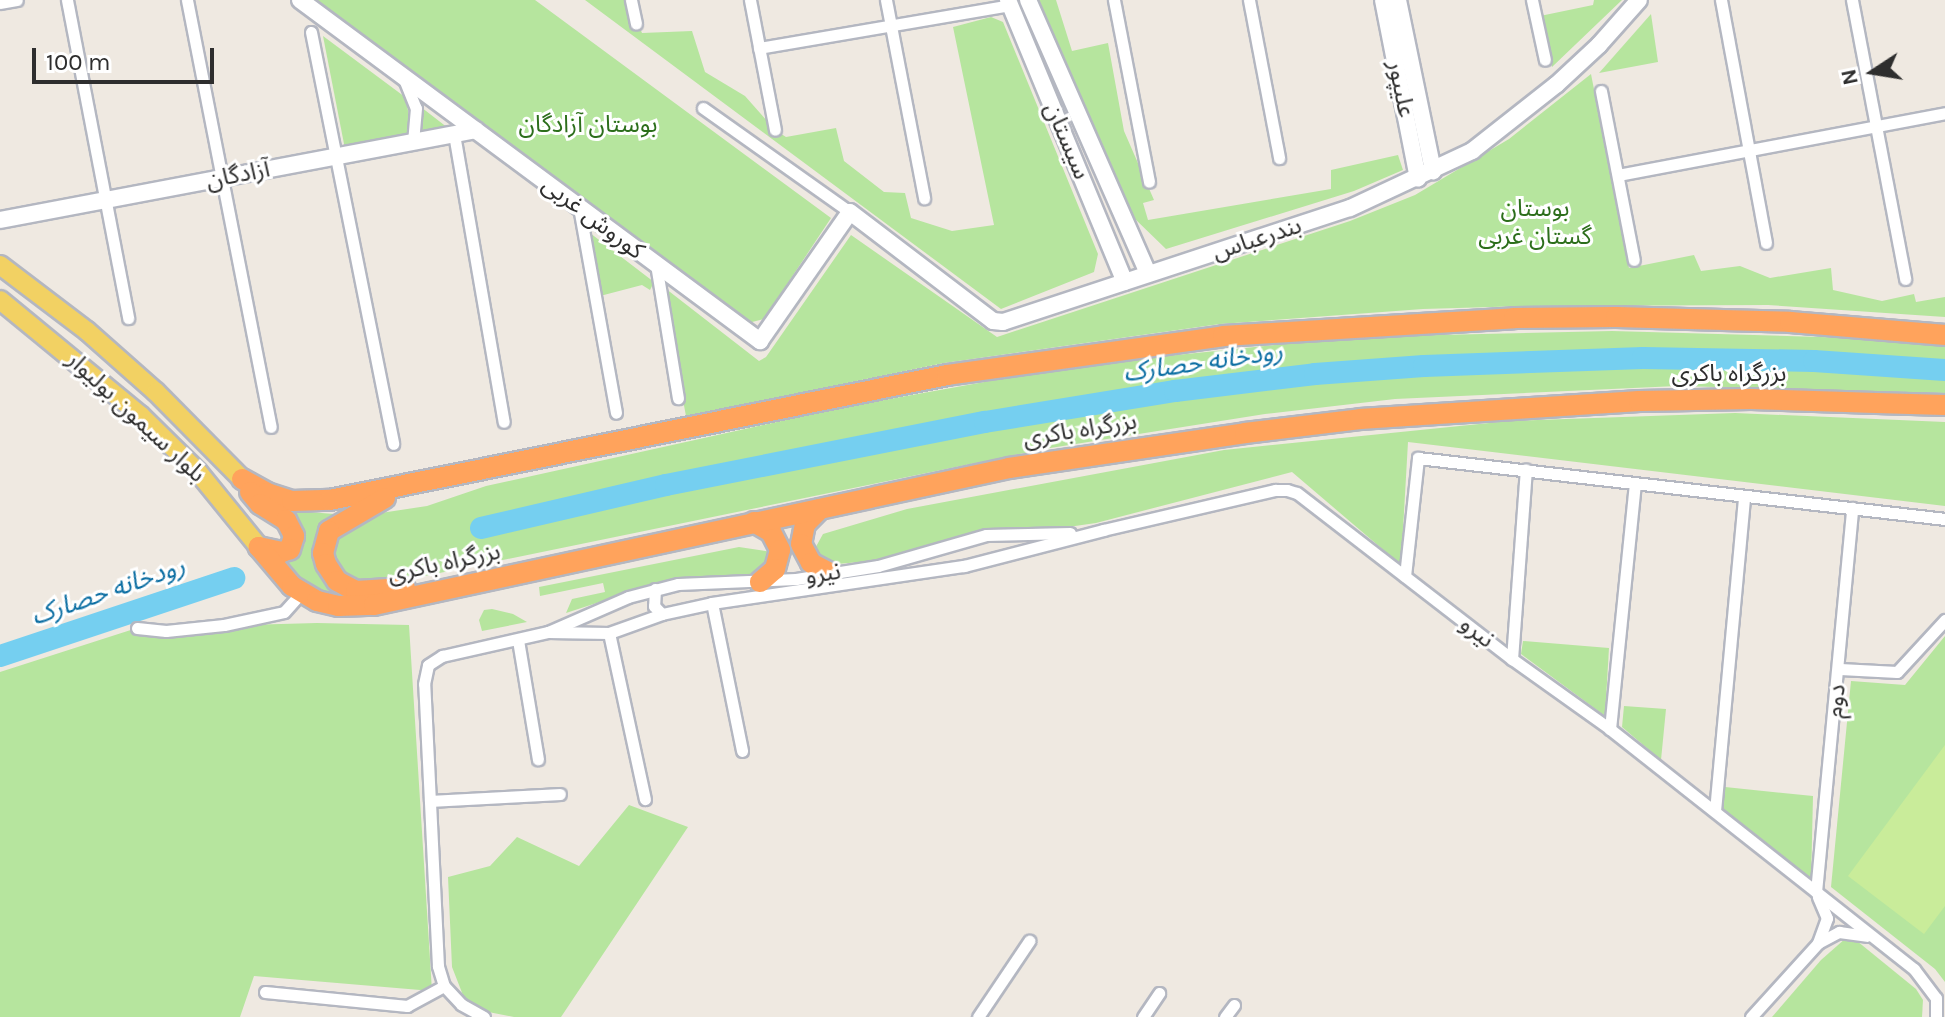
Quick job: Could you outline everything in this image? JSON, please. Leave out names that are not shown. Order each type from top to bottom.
[{"type":"highway","points":[[242,479],[278,498],[304,502],[407,486],[947,375],[1223,336],[1484,319],[1616,317],[1945,332]]},
{"type":"highway","name":"بزرگراه باکری","points":[[259,547],[281,576],[301,593],[327,604],[353,607],[1009,468],[1360,419],[1520,406],[1671,400],[1751,399],[1945,405]]},
{"type":"highway","points":[[242,479],[260,504],[286,520],[294,536],[290,549],[282,552],[259,547]]},
{"type":"highway","points":[[407,486],[345,518],[329,531],[323,553],[332,576],[356,591],[477,583]]},
{"type":"highway","points":[[820,509],[805,524],[801,544],[811,563],[830,573]]},
{"type":"highway","points":[[754,522],[771,532],[780,550],[775,569],[760,582]]},
{"type":"main road","name":"بلوار سیمون بولیوار","points":[[0,265],[87,331],[156,392],[242,479]]},
{"type":"main road","name":"بلوار سیمون بولیوار","points":[[0,300],[140,415],[198,472],[259,547]]},
{"type":"street","points":[[0,3],[17,0]]},
{"type":"street","points":[[67,0],[128,318]]},
{"type":"street","points":[[187,0],[271,427]]},
{"type":"street","name":"کوروش غربی","points":[[300,0],[760,341],[850,212]]},
{"type":"street","points":[[631,0],[636,23]]},
{"type":"street","points":[[750,0],[775,130]]},
{"type":"street","points":[[886,0],[924,198]]},
{"type":"street","name":"سیستان","points":[[1028,0],[1148,274]]},
{"type":"street","points":[[1114,0],[1149,182]]},
{"type":"street","points":[[1249,0],[1279,158]]},
{"type":"street","name":"علیپور","points":[[1383,0],[1426,175]]},
{"type":"street","name":"علیپور","points":[[1398,0],[1426,175]]},
{"type":"street","points":[[1532,0],[1545,60]]},
{"type":"street","name":"بندرعباس","points":[[850,212],[993,321],[1003,322],[1350,208],[1426,175],[1472,151],[1556,85],[1599,45],[1639,0]]},
{"type":"street","points":[[1721,0],[1766,243]]},
{"type":"street","points":[[1852,0],[1905,279]]},
{"type":"street","points":[[759,48],[1009,2]]},
{"type":"street","name":"سیستان","points":[[1009,2],[1125,282]]},
{"type":"street","points":[[311,32],[393,444]]},
{"type":"street","points":[[402,75],[416,108],[413,142]]},
{"type":"street","points":[[1601,91],[1634,260]]},
{"type":"street","points":[[703,108],[850,212]]},
{"type":"street","points":[[1618,175],[1945,113]]},
{"type":"street","name":"آزادگان","points":[[0,220],[476,130]]},
{"type":"street","points":[[454,134],[504,422]]},
{"type":"street","points":[[579,207],[616,413]]},
{"type":"street","points":[[656,264],[678,398]]},
{"type":"street","points":[[1405,576],[1418,458],[1945,519]]},
{"type":"street","points":[[1512,659],[1526,470]]},
{"type":"street","points":[[1610,729],[1635,483]]},
{"type":"street","name":"نیرو","points":[[548,632],[609,633],[662,614],[712,603],[964,566],[1103,530],[1287,490],[1297,493],[1512,659],[1610,729],[1816,892],[1927,983],[1936,998],[1936,1017]]},
{"type":"street","points":[[1715,811],[1744,496]]},
{"type":"street","name":"دوم","points":[[1816,892],[1840,669],[1852,508]]},
{"type":"street","name":"نیرو","points":[[430,801],[424,684],[428,665],[442,656],[548,632],[655,589],[678,584],[760,582],[878,566],[986,535],[1103,530]]},
{"type":"street","points":[[957,543],[967,553],[964,566]]},
{"type":"street","points":[[655,589],[652,600],[662,614]]},
{"type":"street","points":[[137,628],[166,631],[224,625],[284,612],[301,593]]},
{"type":"street","points":[[712,603],[742,751]]},
{"type":"street","points":[[1840,669],[1897,672],[1945,620]]},
{"type":"street","points":[[609,633],[645,799]]},
{"type":"street","points":[[518,640],[538,759]]},
{"type":"street","points":[[484,1017],[461,1004],[444,986],[438,966],[430,801],[560,794]]},
{"type":"street","points":[[1816,892],[1827,918],[1818,943]]},
{"type":"street","points":[[1751,1017],[1818,943],[1839,932],[1871,938]]},
{"type":"street","points":[[978,1017],[1029,941]]},
{"type":"street","points":[[265,992],[407,1006],[444,986]]},
{"type":"street","points":[[1761,1017],[1776,990]]},
{"type":"street","points":[[1143,1017],[1159,993]]},
{"type":"street","points":[[1225,1017],[1234,1005]]},
{"type":"green space","name":"بوستان آزادگان","points":[[316,0],[535,0],[831,218],[764,319],[748,323],[599,212],[532,172],[528,159]]},
{"type":"green space","points":[[585,0],[628,0],[642,33],[692,31],[705,72],[745,96],[775,130],[786,137],[836,128],[844,161],[884,192],[905,193],[911,218],[952,231],[994,225],[953,27],[991,17],[1003,22],[1098,254],[1094,272],[1001,309]]},
{"type":"green space","points":[[1039,0],[1056,0],[1072,51],[1108,43],[1124,131],[1154,200],[1143,203],[1148,220],[1331,189],[1331,170],[1398,155],[1403,170],[1354,191],[1166,249],[1134,218]]},
{"type":"green space","points":[[1594,0],[1622,0],[1552,67],[1540,16],[1593,5]]},
{"type":"green space","points":[[1651,14],[1658,62],[1599,73]]},
{"type":"green space","points":[[323,36],[405,97],[413,133],[403,139],[345,149]]},
{"type":"green space","name":"بوستان گستان غربی","points":[[1591,74],[1629,268],[1694,255],[1701,271],[1740,266],[1770,278],[1831,268],[1833,290],[1882,301],[1914,294],[1916,302],[1945,297],[1945,317],[1768,305],[1527,306],[1423,309],[1220,324],[944,363],[686,416],[661,285],[759,361],[766,357],[851,235],[997,337],[1350,221],[1415,195],[1509,139]]},
{"type":"green space","points":[[417,104],[448,128],[419,136],[421,118]]},
{"type":"green space","points":[[590,233],[654,282],[650,290],[642,285],[600,296]]},
{"type":"green space","points":[[1612,331],[1854,338],[1945,347],[1945,393],[1677,386],[1395,399],[1265,414],[1044,449],[381,585],[342,582],[328,541],[361,516],[427,506],[486,486],[845,407],[1079,365],[1352,337]]},
{"type":"green space","points":[[1735,413],[1945,422],[1945,506],[1408,442],[1401,565],[1292,472],[1096,523],[1040,531],[987,531],[882,560],[826,565],[813,552],[823,534],[907,509],[1224,450],[1509,421]]},
{"type":"green space","points":[[285,510],[334,514],[316,538],[316,551],[356,599],[326,596],[300,584],[286,565],[301,553],[305,542],[302,528]]},
{"type":"green space","points":[[739,547],[772,552],[769,564],[757,575],[670,579],[566,613],[572,599],[605,592],[603,583],[540,596],[539,587]]},
{"type":"green space","points":[[484,610],[513,614],[527,622],[482,631],[479,620]]},
{"type":"green space","points":[[317,623],[409,625],[432,991],[254,976],[240,1017],[0,1017],[0,672],[137,628]]},
{"type":"green space","points":[[1945,636],[1945,982],[1935,969],[1831,887],[1851,681],[1905,685]]},
{"type":"green space","points":[[1523,641],[1609,648],[1605,716],[1521,654]]},
{"type":"green space","points":[[1624,706],[1666,709],[1661,760],[1622,727]]},
{"type":"green space","points":[[1945,745],[1945,906],[1924,934],[1848,876]]},
{"type":"green space","points":[[1725,787],[1813,796],[1811,881],[1721,811]]},
{"type":"green space","points":[[629,805],[688,827],[561,1017],[514,1017],[468,1008],[452,967],[448,877],[490,866],[517,837],[579,866]]},
{"type":"green space","points":[[1846,938],[1857,941],[1916,989],[1923,1000],[1922,1017],[1772,1017],[1821,960]]},
{"type":"waterway","name":"رودخانه حصارک","points":[[481,528],[666,485],[985,422],[1175,391],[1315,374],[1424,366],[1643,358],[1814,361],[1945,370]]},
{"type":"waterway","name":"رودخانه حصارک","points":[[0,656],[234,578]]}]
